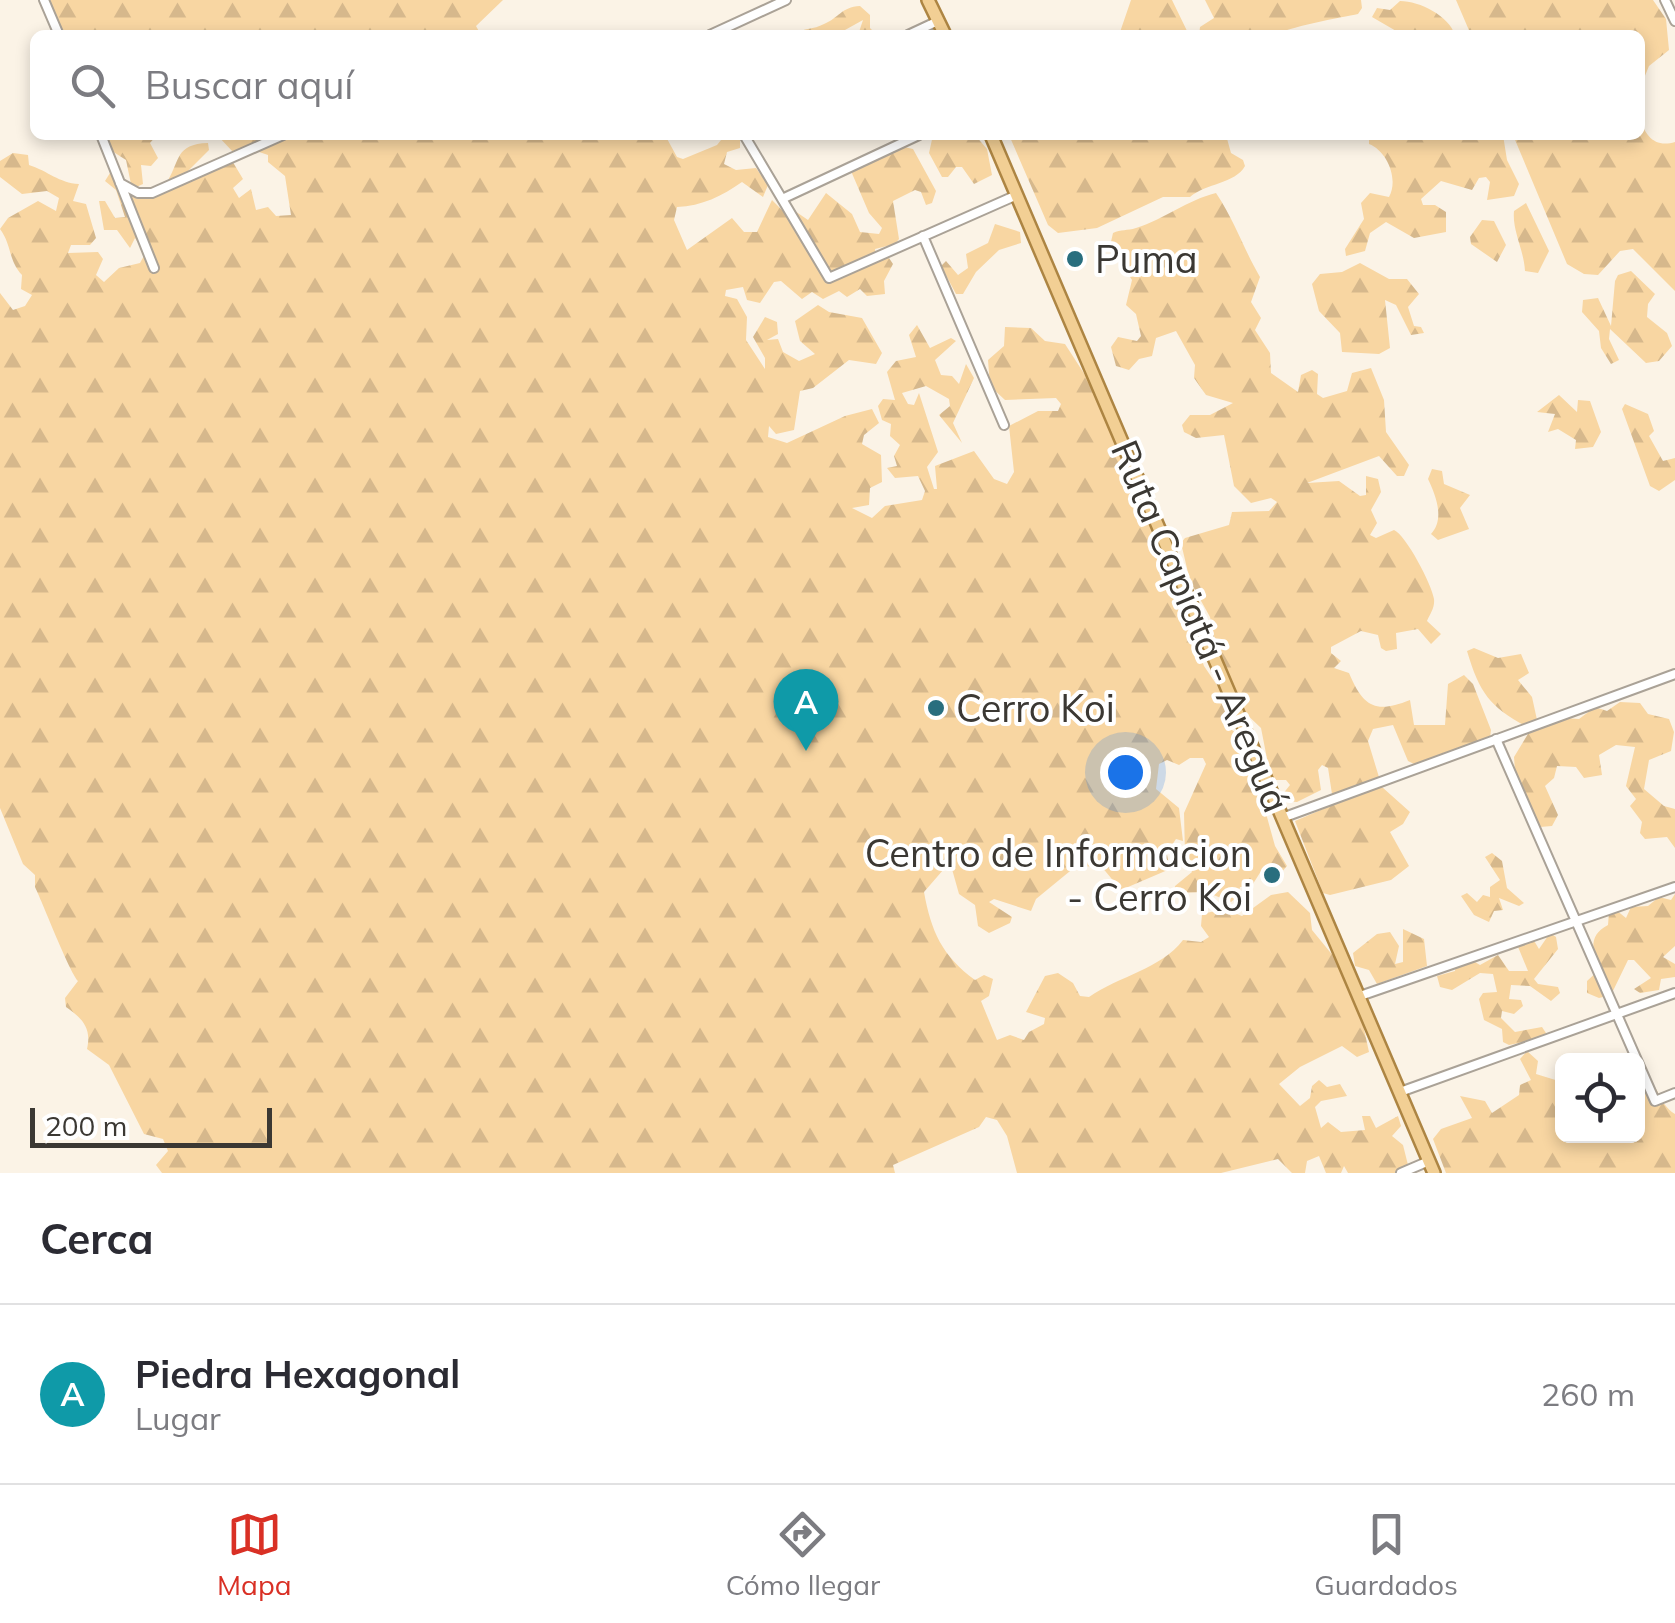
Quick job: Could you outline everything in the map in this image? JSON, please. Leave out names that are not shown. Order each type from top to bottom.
[{"type":"main road","points":[[928,0],[942,30]]},
{"type":"main road","name":"Ruta Capiatá - Areguá","points":[[993,140],[1431,1167]]},
{"type":"street","points":[[44,0],[57,30]]},
{"type":"street","points":[[721,30],[786,0]]},
{"type":"street","points":[[1665,0],[1675,21]]},
{"type":"street","points":[[919,30],[938,21]]},
{"type":"street","points":[[102,140],[154,268]]},
{"type":"street","points":[[120,183],[138,193],[152,192],[272,140]]},
{"type":"street","points":[[747,140],[828,278],[1017,195]]},
{"type":"street","points":[[782,199],[908,140]]},
{"type":"street","points":[[923,236],[1004,425]]},
{"type":"street","points":[[1282,818],[1675,674]]},
{"type":"street","points":[[1496,740],[1655,1100],[1675,1093]]},
{"type":"street","points":[[1360,996],[1675,888]]},
{"type":"street","points":[[1400,1092],[1675,993]]},
{"type":"street","points":[[1400,1173],[1431,1167]]},
{"type":"green space","points":[[50,0],[503,0],[476,26],[478,30],[61,30]]},
{"type":"green space","points":[[1131,0],[1172,0],[1187,30],[1121,30]]},
{"type":"green space","points":[[1205,0],[1361,0],[1362,8],[1358,14],[1288,30],[1200,30],[1214,18]]},
{"type":"green space","points":[[1456,0],[1653,0],[1666,19],[1669,50],[1649,66],[1645,76],[1645,30],[1469,30]]},
{"type":"green space","points":[[1400,1],[1416,4],[1433,11],[1453,30],[1394,30],[1372,17],[1377,8],[1390,10]]},
{"type":"green space","points":[[860,6],[870,15],[872,30],[860,30],[863,20],[845,30],[805,30],[824,24],[848,8]]},
{"type":"green space","points":[[1645,130],[1662,143],[1675,142],[1675,291],[1633,249],[1620,251],[1598,275],[1584,274],[1567,264],[1515,140],[1645,140]]},
{"type":"green space","points":[[100,140],[153,140],[150,143],[158,158],[151,166],[141,165],[143,184],[132,189],[126,160]]},
{"type":"green space","points":[[222,140],[668,140],[677,157],[683,159],[721,140],[740,140],[740,148],[727,152],[724,164],[736,170],[756,168],[768,185],[763,197],[742,182],[711,199],[677,207],[674,220],[687,250],[732,218],[744,232],[757,232],[772,200],[786,214],[792,209],[808,220],[826,193],[852,214],[860,232],[879,234],[882,228],[869,213],[851,171],[900,146],[913,149],[936,191],[932,203],[926,205],[921,192],[915,190],[893,201],[899,239],[895,244],[875,249],[876,256],[889,258],[893,264],[884,281],[885,294],[867,296],[860,289],[847,297],[839,291],[823,299],[812,292],[802,299],[781,281],[774,282],[760,303],[747,300],[743,287],[726,290],[725,296],[737,299],[747,317],[746,340],[765,369],[765,358],[753,337],[765,317],[777,322],[778,334],[767,340],[778,339],[783,352],[799,361],[815,354],[800,341],[795,321],[818,305],[829,312],[862,318],[882,353],[876,364],[849,360],[813,388],[800,391],[794,430],[776,434],[769,426],[768,437],[787,443],[845,416],[872,409],[879,423],[864,435],[862,444],[881,455],[882,482],[870,488],[869,505],[852,508],[872,518],[885,506],[922,500],[925,491],[918,476],[895,478],[887,468],[897,466],[894,456],[900,445],[890,436],[891,424],[882,420],[878,406],[883,399],[895,400],[887,372],[896,361],[916,357],[909,335],[917,325],[930,348],[951,338],[956,341],[935,360],[941,375],[952,376],[959,384],[966,364],[974,378],[953,423],[962,443],[939,415],[950,406],[949,399],[926,386],[902,393],[908,404],[914,405],[919,393],[938,452],[927,467],[934,489],[935,466],[974,451],[994,479],[1007,484],[1014,472],[1009,426],[1038,411],[1058,411],[1061,404],[1056,398],[1005,400],[990,386],[988,360],[1004,346],[1005,327],[1031,328],[1045,341],[1065,344],[1105,406],[1121,455],[1141,474],[1157,547],[1204,666],[1225,697],[1232,730],[1246,741],[1275,846],[1287,866],[1280,874],[1272,864],[1263,868],[1251,887],[1240,887],[1231,902],[1206,892],[1174,893],[1175,886],[1192,872],[1185,855],[1184,813],[1206,764],[1203,758],[1190,758],[1179,765],[1167,760],[1159,764],[1156,789],[1179,808],[1183,841],[1176,839],[1170,848],[1165,845],[1170,869],[1121,890],[1101,866],[1075,867],[1036,899],[1031,911],[994,899],[989,902],[1012,917],[1010,923],[989,933],[978,926],[975,905],[959,894],[950,862],[924,892],[940,942],[954,962],[975,980],[984,975],[993,979],[989,996],[981,1001],[997,1040],[1010,1035],[1024,1040],[1029,1032],[1044,1024],[1045,1018],[1026,1012],[1045,976],[1058,973],[1073,983],[1080,996],[1089,997],[1152,965],[1183,940],[1201,942],[1209,937],[1201,926],[1202,914],[1224,909],[1242,916],[1271,895],[1288,892],[1310,913],[1312,930],[1339,963],[1362,1020],[1369,1052],[1357,1057],[1342,1046],[1300,1067],[1279,1084],[1300,1106],[1310,1098],[1312,1086],[1319,1080],[1327,1087],[1340,1084],[1347,1096],[1321,1101],[1315,1107],[1321,1128],[1328,1122],[1341,1132],[1365,1130],[1362,1116],[1370,1116],[1376,1128],[1398,1116],[1401,1126],[1392,1136],[1403,1145],[1410,1173],[1348,1173],[1344,1166],[1341,1173],[1326,1173],[1319,1156],[1307,1161],[1305,1173],[1292,1173],[1278,1159],[1221,1173],[1017,1173],[1007,1136],[997,1120],[986,1117],[979,1127],[893,1165],[895,1173],[162,1173],[156,1165],[168,1151],[163,1139],[144,1134],[109,1065],[87,1049],[84,1024],[66,1007],[65,998],[78,981],[35,887],[35,875],[23,864],[0,808],[0,293],[13,310],[25,306],[32,295],[21,289],[22,275],[0,229],[8,218],[38,201],[56,211],[59,198],[47,191],[22,194],[0,177],[0,161],[13,153],[28,155],[29,165],[79,184],[73,201],[86,204],[96,238],[90,245],[71,245],[68,253],[98,252],[103,259],[96,275],[104,282],[119,268],[140,263],[145,254],[135,238],[130,248],[117,230],[104,230],[99,201],[105,201],[115,218],[125,217],[116,190],[105,181],[110,173],[129,193],[148,198],[166,183],[184,150],[208,143],[209,150],[180,179],[231,159],[243,179],[233,188],[239,198],[251,189],[256,210],[268,207],[276,216],[291,215],[285,176],[268,162],[268,155],[244,147],[233,152]]},
{"type":"green space","points":[[932,140],[979,140],[987,149],[992,175],[974,184],[962,167],[956,167],[948,177],[942,177],[929,153]]},
{"type":"green space","points":[[1011,140],[1227,140],[1231,153],[1243,160],[1245,166],[1234,176],[1190,197],[1163,197],[1097,228],[1058,233],[1048,225]]},
{"type":"green space","points":[[1369,140],[1504,140],[1507,160],[1519,184],[1514,196],[1487,200],[1490,182],[1486,177],[1479,178],[1472,190],[1441,181],[1421,199],[1423,205],[1435,205],[1446,212],[1446,232],[1414,238],[1386,222],[1370,233],[1365,251],[1346,256],[1345,249],[1364,219],[1361,203],[1370,193],[1389,197],[1392,190],[1390,166]]},
{"type":"green space","points":[[1216,193],[1260,277],[1251,302],[1261,318],[1255,330],[1270,353],[1271,373],[1298,392],[1301,375],[1312,370],[1318,374],[1317,394],[1323,398],[1347,391],[1352,373],[1371,368],[1384,400],[1386,432],[1409,465],[1404,476],[1397,476],[1379,456],[1307,483],[1339,481],[1360,496],[1366,495],[1366,476],[1378,479],[1381,492],[1371,510],[1377,523],[1370,535],[1376,538],[1394,530],[1405,541],[1434,599],[1427,621],[1441,634],[1431,644],[1418,629],[1396,633],[1397,649],[1386,651],[1381,648],[1378,635],[1361,631],[1331,647],[1331,653],[1341,661],[1334,668],[1349,673],[1360,694],[1373,705],[1389,706],[1410,700],[1414,725],[1445,725],[1448,684],[1464,675],[1473,684],[1491,730],[1490,738],[1414,764],[1408,761],[1393,725],[1373,729],[1368,741],[1382,787],[1410,812],[1403,824],[1390,832],[1409,866],[1391,880],[1330,895],[1323,893],[1295,821],[1351,797],[1332,794],[1328,768],[1322,765],[1318,770],[1321,790],[1297,802],[1284,801],[1282,795],[1290,785],[1286,780],[1273,780],[1261,728],[1241,709],[1220,664],[1210,617],[1190,581],[1181,543],[1185,538],[1229,525],[1232,512],[1269,511],[1277,502],[1271,498],[1251,503],[1234,486],[1224,435],[1196,438],[1184,432],[1182,425],[1190,415],[1210,415],[1233,403],[1206,395],[1194,378],[1195,365],[1176,331],[1156,338],[1152,356],[1139,359],[1129,370],[1116,366],[1111,347],[1118,337],[1137,341],[1141,336],[1136,314],[1126,305],[1132,280],[1110,246],[1113,233],[1147,224]]},
{"type":"green space","points":[[1526,203],[1549,251],[1538,273],[1525,271],[1515,226],[1514,211]]},
{"type":"green space","points":[[1482,220],[1494,221],[1506,245],[1497,262],[1471,244],[1470,237]]},
{"type":"green space","points":[[995,224],[1020,232],[1021,243],[999,250],[976,272],[963,294],[956,294],[941,266],[946,261],[958,275],[968,268],[966,254],[988,243]]},
{"type":"green space","points":[[1360,263],[1389,279],[1407,279],[1419,294],[1408,307],[1414,326],[1421,327],[1424,333],[1411,335],[1396,305],[1385,300],[1390,348],[1379,354],[1342,352],[1340,333],[1319,311],[1312,284],[1320,274],[1342,272]]},
{"type":"green space","points":[[1631,271],[1655,294],[1648,304],[1647,317],[1667,333],[1672,346],[1659,361],[1646,363],[1610,329],[1609,339],[1619,360],[1611,364],[1601,348],[1599,331],[1582,312],[1583,300],[1598,298],[1611,326],[1615,281],[1618,275]]},
{"type":"green space","points":[[1559,395],[1577,412],[1578,400],[1590,401],[1601,432],[1593,447],[1575,449],[1576,440],[1558,429],[1548,432],[1555,414],[1537,412]]},
{"type":"green space","points":[[1625,404],[1648,414],[1654,431],[1649,436],[1663,461],[1675,458],[1675,480],[1659,491],[1650,486],[1622,409]]},
{"type":"green space","points":[[1432,469],[1442,471],[1444,484],[1470,495],[1460,508],[1469,529],[1438,540],[1431,534],[1438,521],[1428,479]]},
{"type":"green space","points":[[1474,648],[1498,658],[1521,654],[1529,673],[1518,680],[1532,697],[1539,729],[1563,718],[1579,719],[1595,707],[1607,711],[1620,702],[1640,703],[1648,714],[1669,719],[1674,732],[1671,751],[1649,760],[1644,789],[1664,806],[1675,809],[1675,848],[1667,837],[1645,839],[1640,833],[1642,822],[1630,806],[1636,799],[1626,786],[1635,747],[1616,745],[1599,755],[1602,775],[1584,778],[1576,767],[1557,766],[1554,778],[1545,786],[1558,815],[1552,826],[1540,827],[1515,771],[1514,757],[1531,729],[1489,699],[1467,651]]},
{"type":"green space","points":[[1492,853],[1502,861],[1507,888],[1524,903],[1519,906],[1499,898],[1503,910],[1494,911],[1489,922],[1474,915],[1461,896],[1467,893],[1477,902],[1483,895],[1490,897],[1490,887],[1500,880],[1485,857]]},
{"type":"green space","points":[[1675,894],[1675,946],[1663,957],[1675,964],[1675,977],[1661,979],[1659,990],[1640,993],[1634,989],[1651,978],[1634,960],[1628,960],[1611,995],[1599,998],[1587,993],[1587,981],[1599,970],[1593,950],[1595,939],[1608,925],[1609,912],[1616,910],[1626,918],[1631,907],[1648,906],[1659,897],[1671,900]]},
{"type":"green space","points":[[1403,929],[1424,939],[1427,966],[1377,984],[1369,970],[1355,966],[1353,953],[1377,934],[1390,932],[1399,946],[1395,964],[1403,962]]},
{"type":"green space","points":[[1550,933],[1556,937],[1558,949],[1534,979],[1538,984],[1558,987],[1560,993],[1551,1001],[1530,986],[1511,985],[1509,999],[1521,1000],[1523,1006],[1514,1014],[1502,1011],[1501,1018],[1515,1032],[1542,1027],[1546,1033],[1542,1038],[1509,1045],[1503,1042],[1502,1029],[1484,1020],[1479,999],[1483,993],[1497,992],[1493,974],[1480,973],[1452,990],[1440,987],[1437,976],[1455,971],[1456,964],[1470,959],[1480,965],[1498,955],[1509,971],[1528,971],[1516,942],[1533,939],[1539,949]]},
{"type":"green space","points":[[1527,1051],[1538,1061],[1536,1074],[1555,1080],[1555,1143],[1645,1143],[1645,1076],[1675,1114],[1675,1173],[1446,1173],[1433,1139],[1441,1129],[1472,1118],[1460,1096],[1485,1101],[1492,1113],[1519,1095],[1520,1085],[1531,1080],[1520,1059]]},
{"type":"place","name":"Puma","points":[[1075,259]]},
{"type":"place","name":"Cerro Koi","points":[[936,708]]},
{"type":"place","name":"Piedra Hexagonal","points":[[806,751]]},
{"type":"place","name":"Centro de Informacion - Cerro Koi","points":[[1272,875]]}]
